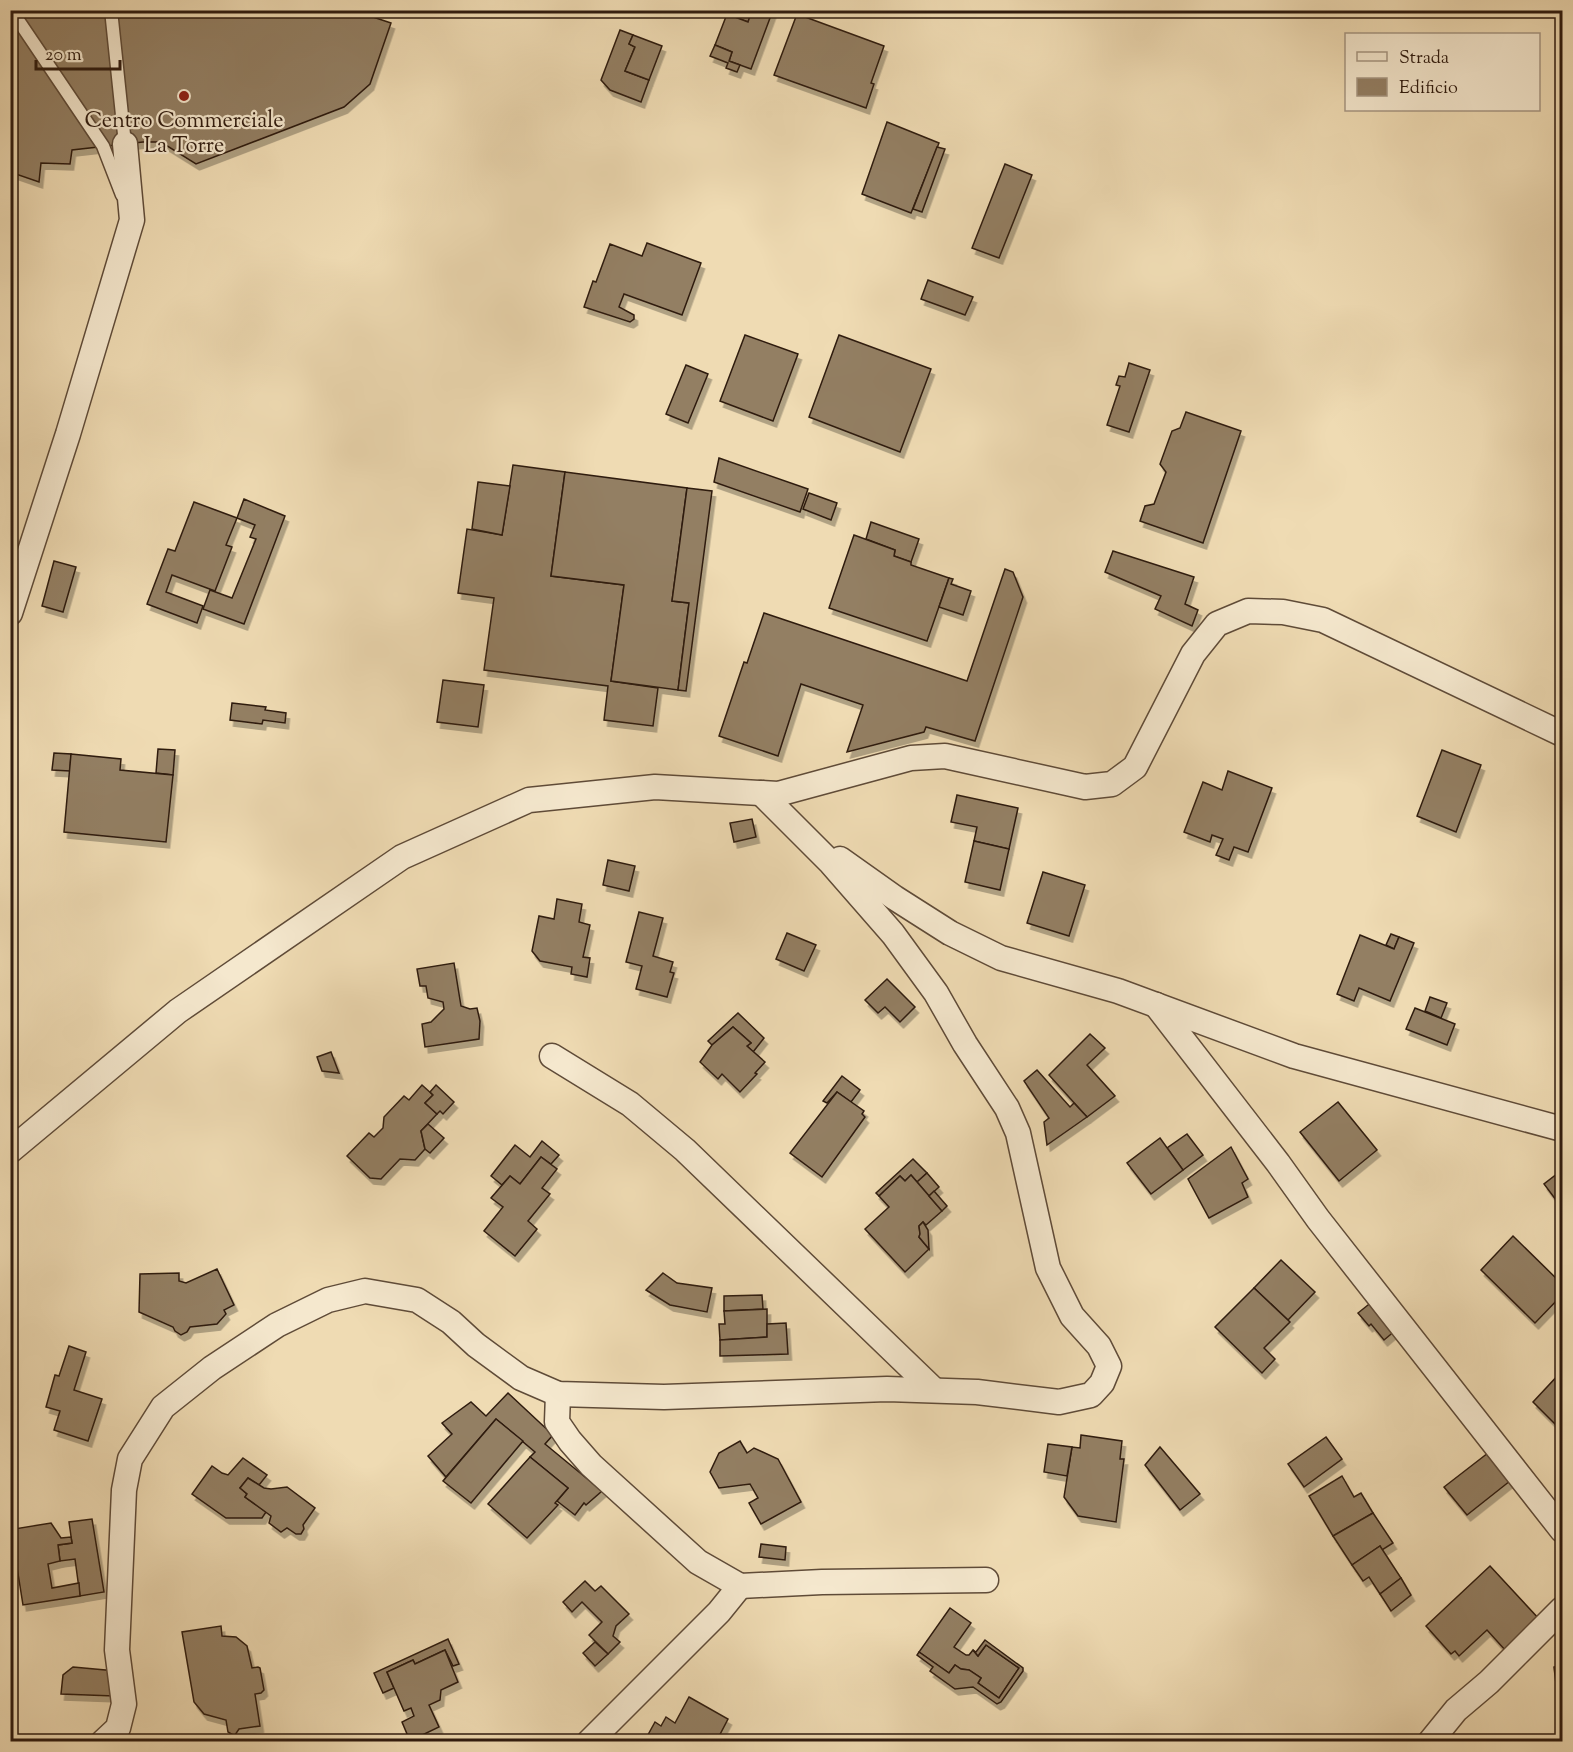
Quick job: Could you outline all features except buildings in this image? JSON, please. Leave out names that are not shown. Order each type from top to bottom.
[{"type":"street","points":[[10,613],[68,434],[132,220],[125,144]]},
{"type":"street","points":[[10,1150],[178,1011],[402,857],[529,800],[655,787],[778,794],[911,758],[945,756],[1085,787],[1112,784],[1135,767],[1193,654],[1217,624],[1248,611],[1282,612],[1323,620],[1563,734]]},
{"type":"street","points":[[103,1742],[118,1728],[124,1704],[117,1650],[124,1490],[130,1459],[163,1407],[212,1368],[288,1320],[328,1300],[365,1291],[417,1300],[451,1322],[521,1378],[558,1394],[664,1397],[844,1390],[934,1390],[977,1392],[1059,1402],[1090,1395],[1102,1383],[1109,1366],[1099,1346],[1072,1316],[1048,1268],[1018,1133],[1007,1108],[965,1044],[936,993],[893,934],[831,863],[760,793]]},
{"type":"street","points":[[798,830],[895,898],[950,933],[1001,958],[1118,991],[1294,1056],[1563,1129]]},
{"type":"street","points":[[1156,1005],[1278,1163],[1318,1219],[1563,1530]]},
{"type":"street","points":[[552,1056],[630,1104],[685,1150],[934,1390]]},
{"type":"street","points":[[558,1394],[557,1422],[591,1465],[698,1562],[740,1586],[822,1582],[987,1580]]},
{"type":"street","points":[[589,1742],[719,1612],[740,1586]]},
{"type":"street","points":[[1430,1742],[1456,1710],[1489,1682],[1563,1609]]},
{"type":"lane","points":[[111,10],[125,144]]},
{"type":"lane","points":[[10,33],[18,14]]},
{"type":"lane","points":[[18,14],[103,146],[132,220]]},
{"type":"place","name":"Centro Commerciale La Torre","points":[[184,96]]}]
